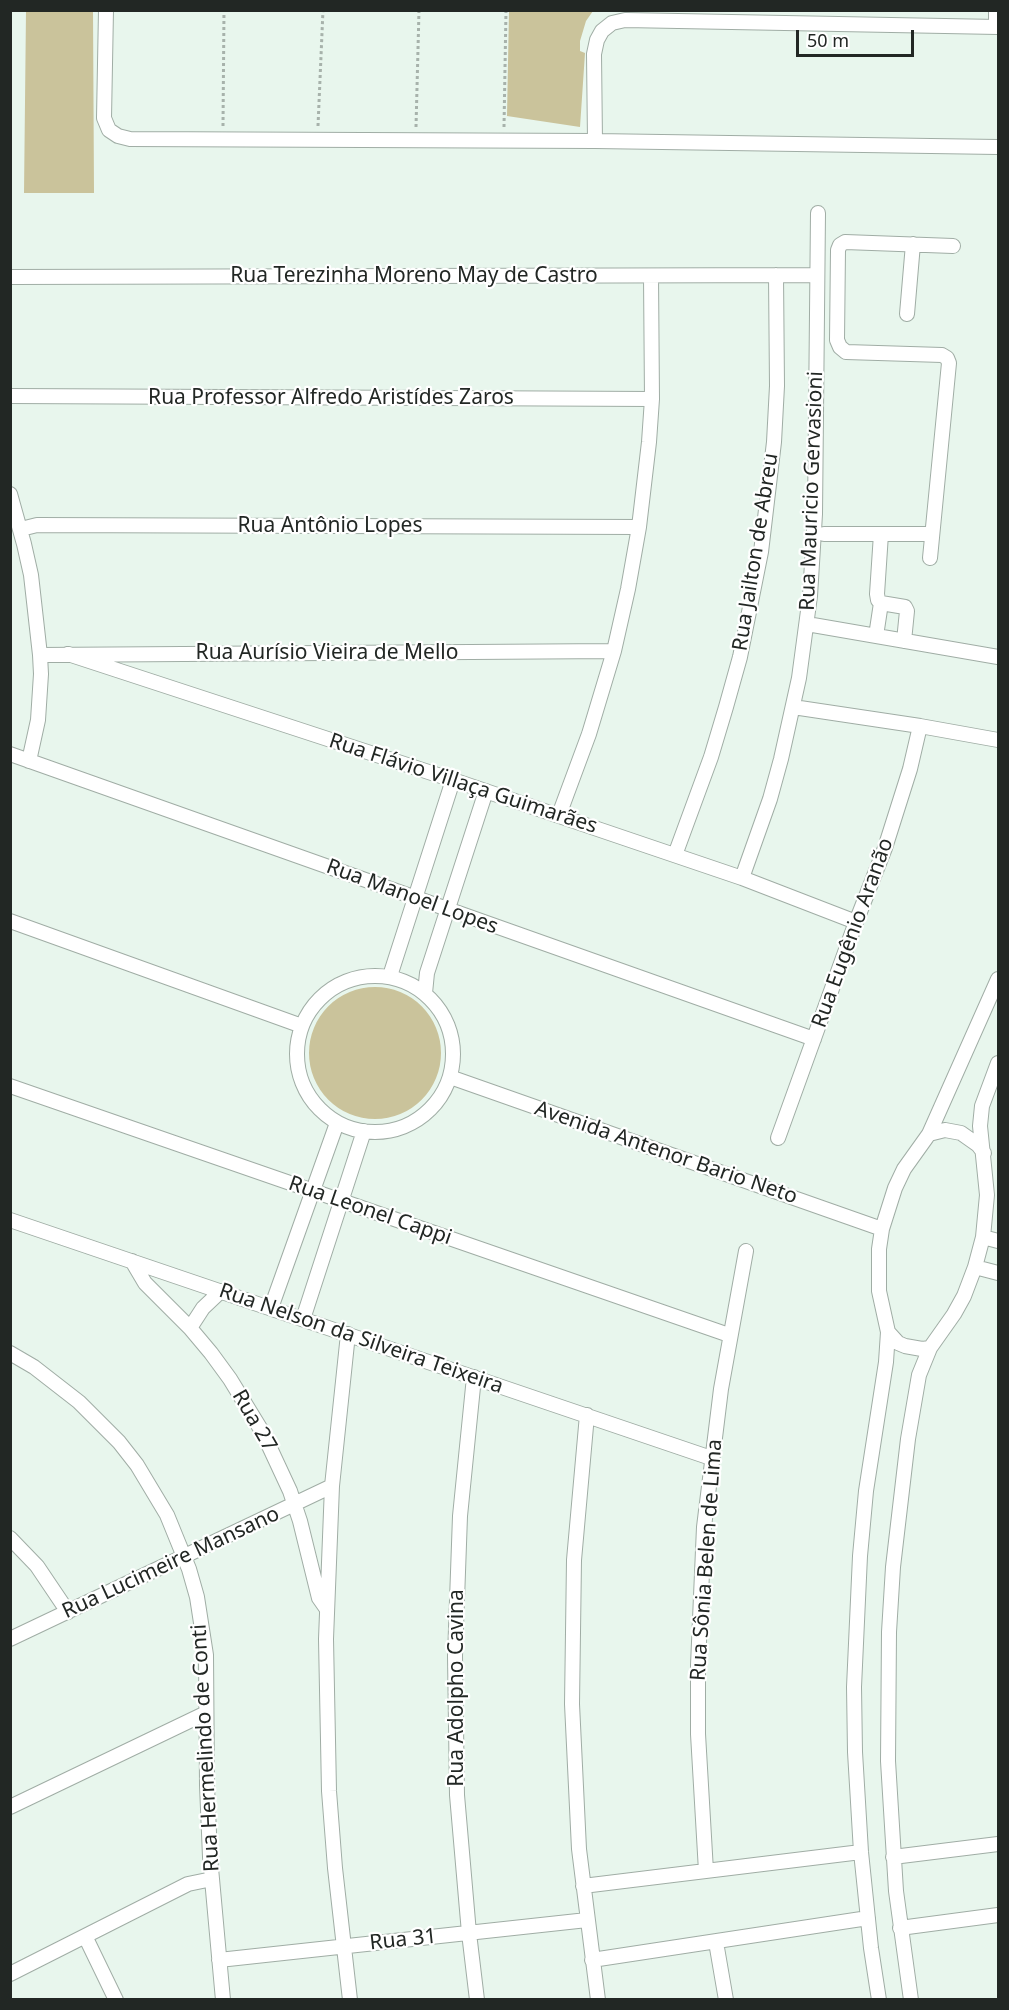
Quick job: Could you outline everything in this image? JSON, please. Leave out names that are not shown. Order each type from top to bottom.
[{"type":"street","points":[[106,10],[104,118],[109,130],[118,136],[130,139],[596,141],[999,147]]},
{"type":"street","points":[[596,141],[594,54],[602,31],[612,23],[625,20],[997,27],[996,10]]},
{"type":"street","name":"Rua Mauricio Gervasioni","points":[[742,878],[770,799],[793,707],[807,624],[815,513],[818,213]]},
{"type":"street","points":[[930,558],[949,363],[942,355],[846,352],[840,347],[837,340],[838,250],[845,242],[953,246]]},
{"type":"street","points":[[907,314],[913,244]]},
{"type":"street","name":"Rua Jailton de Abreu","points":[[675,855],[711,757],[726,708],[749,617],[761,552],[776,408],[778,331],[776,275]]},
{"type":"street","name":"Rua Terezinha Moreno May de Castro","points":[[10,277],[817,275]]},
{"type":"street","points":[[559,815],[589,734],[614,651],[639,527],[652,399],[651,276]]},
{"type":"street","name":"Rua Professor Alfredo Aristídes Zaros","points":[[10,396],[652,399]]},
{"type":"street","points":[[10,494],[21,529],[31,575],[40,655],[38,720],[29,761]]},
{"type":"street","name":"Rua Antônio Lopes","points":[[21,529],[37,525],[639,527]]},
{"type":"street","points":[[824,534],[932,534]]},
{"type":"street","points":[[876,636],[881,603],[877,594],[881,534]]},
{"type":"street","points":[[881,603],[905,607],[907,611],[904,641]]},
{"type":"street","points":[[807,624],[999,657]]},
{"type":"street","name":"Rua Aurísio Vieira de Mello","points":[[40,655],[614,651]]},
{"type":"street","name":"Rua Flávio Villaça Guimarães","points":[[68,654],[559,815],[742,878],[856,922]]},
{"type":"street","points":[[793,707],[999,740]]},
{"type":"street","name":"Rua Eugênio Aranão","points":[[778,1138],[885,848],[920,726]]},
{"type":"street","name":"Rua Manoel Lopes","points":[[10,754],[814,1039]]},
{"type":"street","points":[[390,976],[453,780]]},
{"type":"street","points":[[426,993],[427,973],[486,791]]},
{"type":"street","points":[[10,921],[302,1026]]},
{"type":"street","points":[[364,976],[390,976],[403,980],[426,993],[442,1013],[452,1037],[453,1064],[450,1077],[438,1101],[418,1119],[392,1130],[364,1131],[337,1123],[315,1105],[301,1081],[297,1054],[302,1026],[316,1002],[338,984],[364,976]]},
{"type":"street","points":[[879,2000],[861,1852],[855,1752],[856,1622],[866,1491],[886,1362],[888,1332],[880,1302],[878,1270],[882,1229],[887,1208],[899,1179],[929,1134],[999,979]]},
{"type":"street","points":[[911,2000],[900,1928],[893,1857],[888,1761],[887,1697],[893,1567],[918,1375],[930,1348],[954,1314],[975,1267],[983,1237],[987,1195],[980,1126],[982,1106],[999,1063]]},
{"type":"street","name":"Avenida Antenor Bario Neto","points":[[450,1077],[882,1229]]},
{"type":"street","name":"Rua Leonel Cappi","points":[[10,1086],[729,1335]]},
{"type":"street","points":[[272,1308],[337,1123]]},
{"type":"street","points":[[929,1134],[945,1130],[961,1133],[970,1138],[984,1153]]},
{"type":"street","points":[[303,1319],[364,1131]]},
{"type":"street","name":"Rua Nelson da Silveira Teixeira","points":[[10,1220],[711,1458]]},
{"type":"street","points":[[983,1237],[999,1241]]},
{"type":"street","name":"Rua Sônia Belen de Lima","points":[[706,1871],[698,1734],[698,1665],[704,1539],[711,1458],[729,1335],[746,1251]]},
{"type":"street","name":"Rua 27","points":[[132,1261],[144,1283],[190,1328],[211,1353],[247,1406],[277,1462],[294,1504],[319,1598],[326,1608]]},
{"type":"street","points":[[975,1267],[999,1273]]},
{"type":"street","points":[[190,1328],[203,1308],[221,1291]]},
{"type":"street","points":[[888,1332],[892,1338],[905,1346],[913,1349],[930,1348]]},
{"type":"street","points":[[348,1334],[332,1486],[326,1608],[326,1715],[329,1791],[350,2000]]},
{"type":"street","name":"Rua Hermelindo de Conti","points":[[10,1353],[42,1373],[80,1402],[119,1442],[153,1489],[184,1556],[197,1597],[202,1626],[207,1684],[207,1785],[212,1879],[223,2000]]},
{"type":"street","name":"Rua Adolpho Cavina","points":[[474,1377],[460,1516],[455,1656],[458,1795],[477,2000]]},
{"type":"street","points":[[587,1415],[577,1529],[572,1632],[575,1776],[583,1886],[598,2000]]},
{"type":"street","name":"Rua Lucimeire Mansano","points":[[10,1639],[332,1486]]},
{"type":"street","points":[[10,1538],[37,1566],[68,1612]]},
{"type":"street","points":[[10,1808],[206,1713]]},
{"type":"street","points":[[893,1857],[999,1844]]},
{"type":"street","points":[[583,1886],[861,1852]]},
{"type":"street","points":[[10,1974],[188,1884],[212,1879]]},
{"type":"street","points":[[900,1928],[999,1915]]},
{"type":"street","points":[[592,1960],[868,1918]]},
{"type":"street","name":"Rua 31","points":[[219,1960],[587,1920]]},
{"type":"street","points":[[85,1936],[116,2000]]},
{"type":"street","points":[[716,1942],[726,2000]]},
{"type":"path","points":[[223,140],[224,10]]},
{"type":"path","points":[[317,140],[323,10]]},
{"type":"path","points":[[416,140],[419,10]]},
{"type":"path","points":[[504,141],[506,10]]},
{"type":"shaded area","points":[[26,11],[93,11],[94,193],[24,193]]},
{"type":"shaded area","points":[[509,11],[593,11],[586,21],[580,41],[580,51],[585,53],[580,127],[507,116]]},
{"type":"shaded area","points":[[375,987],[400,992],[421,1007],[436,1028],[441,1053],[436,1078],[421,1099],[400,1114],[375,1119],[350,1114],[329,1099],[314,1078],[309,1053],[314,1028],[329,1007],[350,992]]}]
